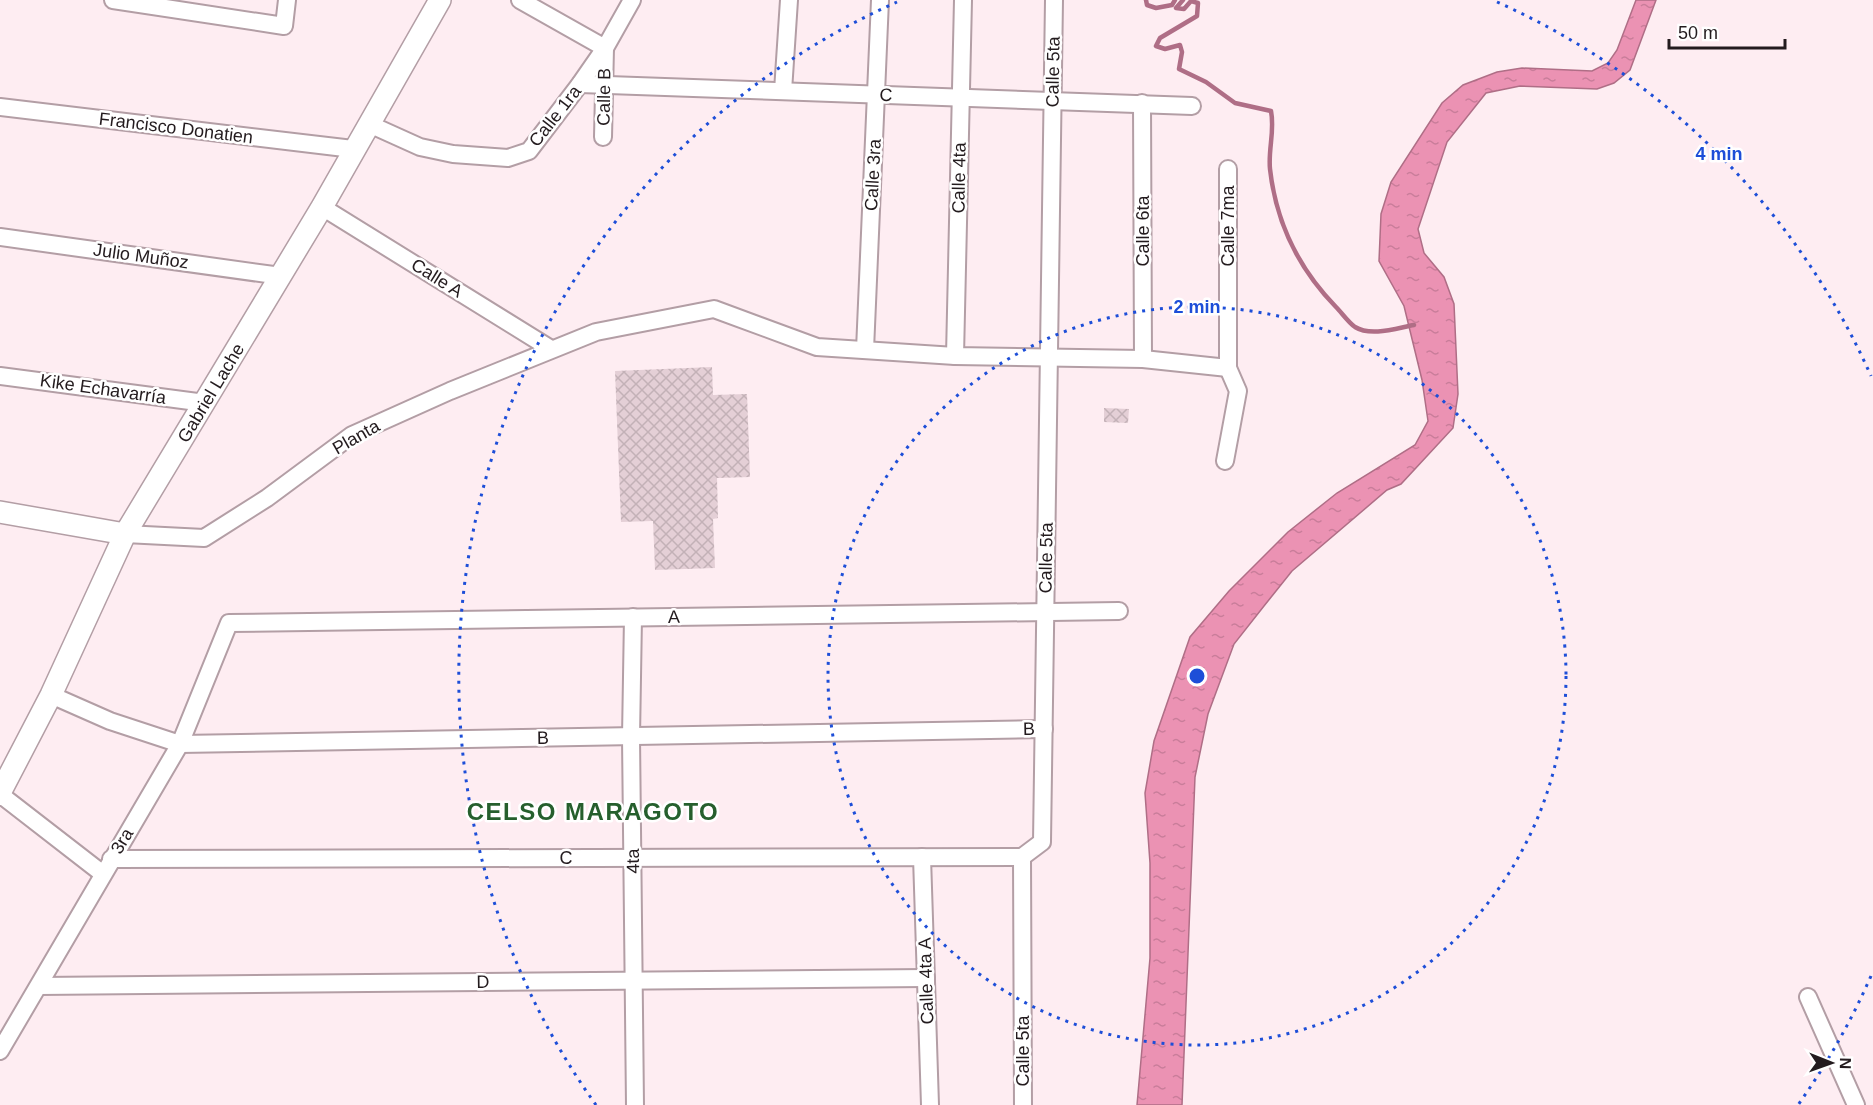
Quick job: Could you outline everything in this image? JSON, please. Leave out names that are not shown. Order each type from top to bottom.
[{"type":"street","points":[[113,0],[284,26],[287,0]]},
{"type":"street","name":"Gabriel Lache","points":[[0,795],[51,695],[125,534],[322,207],[440,0]]},
{"type":"street","name":"Calle B","points":[[520,0],[605,48],[603,137]]},
{"type":"street","name":"Calle 1ra","points":[[369,124],[420,147],[453,154],[508,158],[529,151],[605,48],[632,0]]},
{"type":"street","points":[[783,91],[789,0]]},
{"type":"street","name":"Calle 3ra","points":[[865,350],[880,0]]},
{"type":"street","name":"Calle 4ta","points":[[955,356],[963,0]]},
{"type":"street","name":"Calle 5ta","points":[[1023,1105],[1022,857],[1042,842],[1054,0]]},
{"type":"street","name":"C","points":[[580,84],[1192,106]]},
{"type":"street","name":"Calle 6ta","points":[[1143,103],[1143,359]]},
{"type":"street","name":"Francisco Donatien","points":[[0,107],[353,149]]},
{"type":"street","name":"Calle 7ma","points":[[1225,461],[1238,391],[1228,368],[1228,169]]},
{"type":"street","name":"Calle A","points":[[322,207],[551,349]]},
{"type":"street","name":"Julio Muñoz","points":[[0,237],[281,276]]},
{"type":"street","name":"Planta","points":[[125,534],[204,538],[267,498],[352,435],[551,349],[596,332],[714,309],[817,347],[865,350]]},
{"type":"street","points":[[865,350],[955,356],[1143,359],[1228,368]]},
{"type":"street","name":"Kike Echavarría","points":[[0,376],[205,403]]},
{"type":"street","points":[[0,512],[125,534]]},
{"type":"street","name":"A","points":[[229,623],[1119,611]]},
{"type":"street","name":"4ta","points":[[633,617],[631,737],[635,1105]]},
{"type":"street","name":"3ra","points":[[0,1051],[180,744],[229,623]]},
{"type":"street","name":"B","points":[[51,695],[110,721],[180,744],[1044,729]]},
{"type":"street","points":[[0,795],[107,866]]},
{"type":"street","name":"Calle 4ta A","points":[[922,857],[930,1105]]},
{"type":"street","name":"C","points":[[107,866],[633,858],[1022,857]]},
{"type":"street","name":"D","points":[[39,986],[926,978]]},
{"type":"street","points":[[1808,997],[1856,1105]]},
{"type":"water","points":[[1636,0],[1656,0],[1630,70],[1614,83],[1597,89],[1520,86],[1486,93],[1447,142],[1418,229],[1424,253],[1444,277],[1454,304],[1458,394],[1453,428],[1401,484],[1387,490],[1292,571],[1234,644],[1208,714],[1195,777],[1182,1105],[1137,1105],[1150,958],[1150,863],[1145,793],[1154,741],[1190,637],[1229,591],[1288,532],[1337,493],[1415,445],[1428,421],[1422,380],[1404,306],[1379,261],[1381,214],[1391,182],[1442,103],[1463,85],[1497,72],[1522,68],[1592,71],[1608,63],[1617,50]]},
{"type":"building","points":[[712,367],[713,395],[747,394],[750,477],[717,478],[718,518],[713,519],[715,568],[655,570],[653,521],[621,522],[615,371]]},
{"type":"building","points":[[1104,408],[1129,409],[1128,423],[1104,422]]},
{"type":"waterway","points":[[1146,0],[1147,5],[1156,8],[1172,5],[1175,0]]},
{"type":"waterway","points":[[1183,0],[1176,8],[1184,9],[1191,1],[1198,3],[1197,16],[1160,38],[1156,46],[1165,49],[1180,45],[1182,52],[1179,69],[1206,82],[1235,103],[1271,111],[1270,169],[1273,189],[1291,244],[1311,277],[1347,320],[1361,330],[1376,332],[1414,325]]},
{"type":"district","name":"CELSO MARAGOTO","points":[[593,811]]}]
